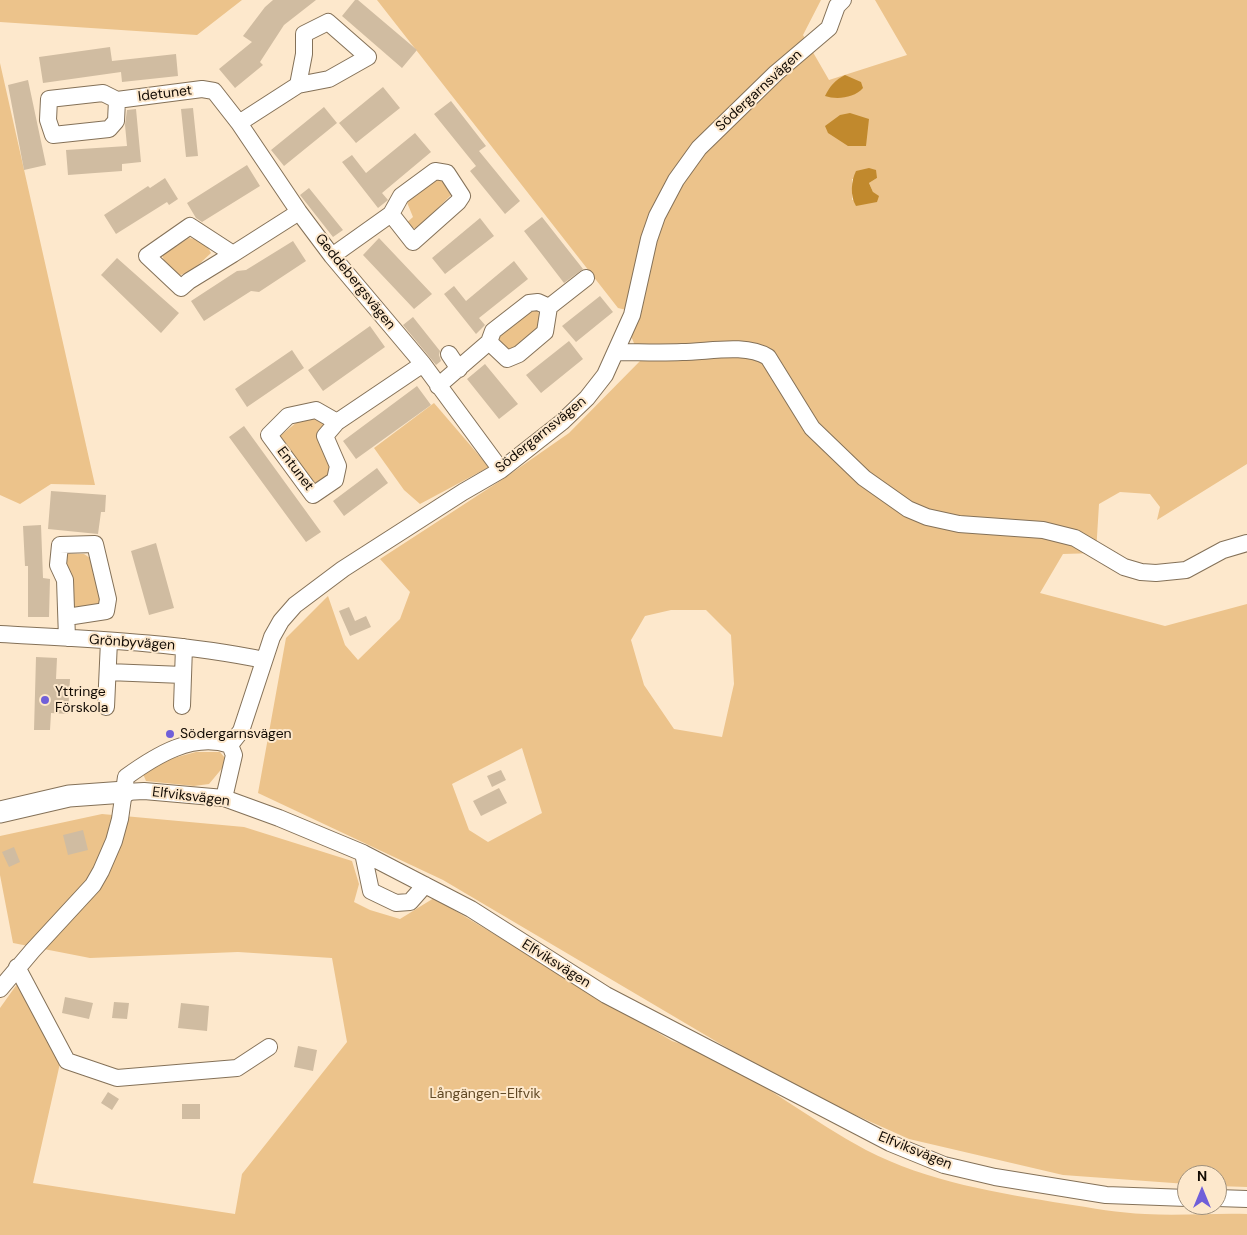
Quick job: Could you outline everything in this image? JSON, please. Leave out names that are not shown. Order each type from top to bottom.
[{"type":"main road","points":[[0,812],[69,796],[124,792]]},
{"type":"street","name":"Södergarnsvägen","points":[[230,745],[241,730],[272,637],[295,605],[344,569],[462,492],[501,470],[562,422],[587,398],[605,376],[632,314],[652,231],[657,216],[676,180],[699,148],[776,73],[829,28],[837,6],[843,0]]},
{"type":"street","points":[[239,123],[298,85],[328,79],[368,57],[328,22],[304,34],[304,54],[298,85]]},
{"type":"street","name":"Idetunet","points":[[117,100],[202,89],[214,91]]},
{"type":"street","name":"Geddebergsvägen","points":[[214,91],[239,123],[299,212],[332,256],[423,364],[501,470]]},
{"type":"street","points":[[332,256],[391,214],[401,196],[434,171],[447,173],[462,196],[458,202],[414,242],[391,214]]},
{"type":"street","points":[[233,254],[190,226],[148,256],[180,288],[299,212]]},
{"type":"street","points":[[489,342],[507,358],[519,354],[545,332],[549,307],[586,278]]},
{"type":"street","points":[[438,386],[489,342],[493,331],[529,303],[538,302],[549,307]]},
{"type":"street","points":[[616,352],[683,352],[744,349],[759,352],[768,358],[812,428],[818,434],[864,478],[908,508],[927,517],[959,524],[1043,530],[1075,538],[1124,567],[1141,572],[1156,573],[1186,570],[1223,550],[1247,543]]},
{"type":"street","points":[[449,354],[459,369]]},
{"type":"street","name":"Entunet","points":[[338,422],[316,410],[288,416],[269,435],[313,495],[335,480],[338,466],[325,436],[338,422],[423,364]]},
{"type":"street","points":[[67,617],[106,611],[108,599],[95,544],[60,545],[58,565],[65,580],[67,638]]},
{"type":"street","name":"Grönbyvägen","points":[[0,634],[184,647],[214,650],[264,660]]},
{"type":"street","points":[[106,707],[109,641]]},
{"type":"street","points":[[182,706],[184,647]]},
{"type":"street","points":[[108,672],[183,675]]},
{"type":"street","points":[[0,988],[93,885],[114,841],[120,819],[126,777],[169,751],[198,742],[218,741],[230,745],[234,755],[224,798]]},
{"type":"street","name":"Elfviksvägen","points":[[124,792],[144,791],[224,798],[279,818],[363,853],[471,909],[606,995],[890,1144],[914,1154],[968,1172],[1042,1186],[1106,1195],[1177,1198]]},
{"type":"street","points":[[363,853],[371,891],[396,903],[410,902],[425,885]]},
{"type":"street","points":[[18,967],[68,1061],[117,1078],[237,1068],[269,1047]]},
{"type":"street","points":[[1227,1198],[1247,1198]]},
{"type":"green space","points":[[0,0],[242,0],[197,35],[0,22]]},
{"type":"green space","points":[[377,0],[821,0],[803,35],[829,80],[907,55],[875,0],[1247,0],[1247,464],[1157,520],[1160,507],[1150,494],[1120,492],[1099,504],[1096,553],[1063,554],[1040,593],[1165,626],[1247,604],[1247,1187],[1227,1186],[1227,1165],[1177,1165],[1177,1183],[1063,1175],[909,1139],[795,1088],[443,880],[258,793],[286,638],[328,596],[345,645],[358,660],[400,619],[410,592],[380,559],[503,479],[569,433],[641,360],[631,336],[639,313],[618,308]],"holes":[[[877,178],[869,183],[873,192],[852,200],[852,179]],[[671,610],[706,610],[731,635],[734,684],[722,737],[674,729],[644,685],[631,640],[645,616]],[[522,748],[542,813],[488,842],[469,830],[452,784]]]},
{"type":"green space","points":[[0,63],[95,485],[51,484],[20,504],[0,495]]},
{"type":"green space","points":[[439,173],[452,194],[417,229],[404,225],[413,217],[406,200]]},
{"type":"green space","points":[[189,238],[202,242],[211,253],[193,270],[178,276],[166,266],[162,255]]},
{"type":"green space","points":[[534,308],[538,311],[542,324],[514,352],[500,347],[498,338],[501,332]]},
{"type":"green space","points":[[434,403],[489,467],[420,504],[404,490],[374,448]]},
{"type":"green space","points":[[310,414],[327,420],[333,471],[317,484],[311,482],[282,445],[280,436],[302,418]]},
{"type":"green space","points":[[67,554],[84,554],[90,558],[102,608],[74,612],[72,594],[74,585],[65,568]]},
{"type":"green space","points":[[196,752],[220,752],[225,758],[224,766],[209,784],[194,786],[146,781],[143,774],[170,759]]},
{"type":"green space","name":"Långängen-Elfvik","points":[[102,814],[244,827],[352,861],[359,884],[354,902],[370,910],[400,919],[434,898],[672,1041],[708,1054],[728,1065],[846,1139],[890,1161],[964,1185],[1040,1200],[1158,1215],[1247,1214],[1247,1235],[0,1235],[0,1008],[25,973],[63,1050],[33,1183],[235,1214],[242,1174],[347,1042],[332,958],[238,952],[90,958],[13,943],[0,875],[0,836]]},
{"type":"shaded area","points":[[845,75],[861,82],[863,88],[855,94],[845,97],[825,96],[833,84]]},
{"type":"shaded area","points":[[850,113],[869,119],[866,146],[848,146],[828,133],[825,126],[840,115]]},
{"type":"shaded area","points":[[869,168],[876,170],[877,178],[869,183],[873,192],[879,196],[877,202],[856,206],[852,193],[854,175],[856,171]]},
{"type":"building","points":[[273,0],[316,0],[284,25],[260,62],[263,65],[235,88],[219,69],[252,42],[243,36],[265,7]]},
{"type":"building","points":[[355,0],[358,0],[417,50],[402,68],[342,16]]},
{"type":"building","points":[[110,47],[112,61],[176,54],[178,76],[122,82],[121,72],[43,83],[39,57]]},
{"type":"building","points":[[28,80],[46,165],[24,170],[8,85]]},
{"type":"building","points":[[383,87],[400,108],[356,143],[339,123]]},
{"type":"building","points":[[451,101],[486,146],[479,151],[520,201],[505,214],[470,171],[476,166],[434,114]]},
{"type":"building","points":[[324,107],[337,123],[284,166],[271,150]]},
{"type":"building","points":[[193,108],[198,156],[186,157],[181,109]]},
{"type":"building","points":[[136,109],[141,162],[122,164],[122,171],[68,175],[66,150],[127,146],[125,125],[127,110]]},
{"type":"building","points":[[415,133],[431,152],[382,193],[388,200],[378,208],[342,162],[352,155],[366,173]]},
{"type":"building","points":[[247,165],[260,186],[202,222],[196,218],[187,203]]},
{"type":"building","points":[[165,178],[178,199],[169,205],[167,202],[116,234],[104,215],[148,186],[150,188]]},
{"type":"building","points":[[309,188],[343,230],[333,237],[300,195]]},
{"type":"building","points":[[542,217],[583,269],[564,283],[524,231]]},
{"type":"building","points":[[480,218],[494,236],[445,274],[432,258]]},
{"type":"building","points":[[379,238],[432,294],[414,309],[363,255]]},
{"type":"building","points":[[293,241],[306,261],[259,292],[251,291],[204,321],[191,301],[237,271],[246,270]]},
{"type":"building","points":[[117,258],[179,313],[161,333],[101,275]]},
{"type":"building","points":[[514,261],[528,279],[479,318],[485,325],[476,334],[444,294],[454,286],[466,301]]},
{"type":"building","points":[[600,296],[613,312],[576,342],[562,326]]},
{"type":"building","points":[[413,317],[440,351],[441,361],[436,365],[403,325]]},
{"type":"building","points":[[370,326],[385,347],[323,391],[308,370]]},
{"type":"building","points":[[569,341],[583,359],[541,393],[526,375]]},
{"type":"building","points":[[292,350],[304,368],[247,407],[235,389]]},
{"type":"building","points":[[485,364],[518,404],[499,419],[467,379]]},
{"type":"building","points":[[417,386],[431,405],[356,459],[343,441]]},
{"type":"building","points":[[244,426],[321,532],[306,542],[229,437]]},
{"type":"building","points":[[377,468],[388,483],[344,516],[333,501]]},
{"type":"building","points":[[51,491],[106,495],[105,512],[101,512],[98,534],[48,529]]},
{"type":"building","points":[[41,525],[43,578],[50,579],[49,617],[28,617],[28,566],[25,566],[23,526]]},
{"type":"building","points":[[156,543],[174,608],[149,615],[131,551]]},
{"type":"building","points":[[349,607],[355,621],[366,616],[371,627],[350,636],[339,611]]},
{"type":"building","points":[[36,657],[57,658],[56,679],[70,679],[68,714],[51,713],[50,730],[34,730]]},
{"type":"building","points":[[501,770],[506,780],[492,787],[487,776]]},
{"type":"building","points":[[499,788],[507,803],[481,816],[473,801]]},
{"type":"building","points":[[83,830],[88,850],[68,855],[63,835]]},
{"type":"building","points":[[14,847],[20,862],[9,867],[2,852]]},
{"type":"building","points":[[65,997],[93,1003],[89,1019],[62,1013]]},
{"type":"building","points":[[114,1002],[129,1003],[127,1019],[112,1018]]},
{"type":"building","points":[[181,1003],[209,1006],[207,1031],[178,1028]]},
{"type":"building","points":[[298,1046],[317,1050],[313,1071],[294,1067]]},
{"type":"building","points":[[108,1092],[119,1099],[112,1110],[101,1103]]},
{"type":"building","points":[[182,1104],[200,1104],[200,1119],[182,1119]]},
{"type":"place","name":"Yttringe Förskola","points":[[45,700]]},
{"type":"place","name":"Södergarnsvägen","points":[[170,734]]}]
